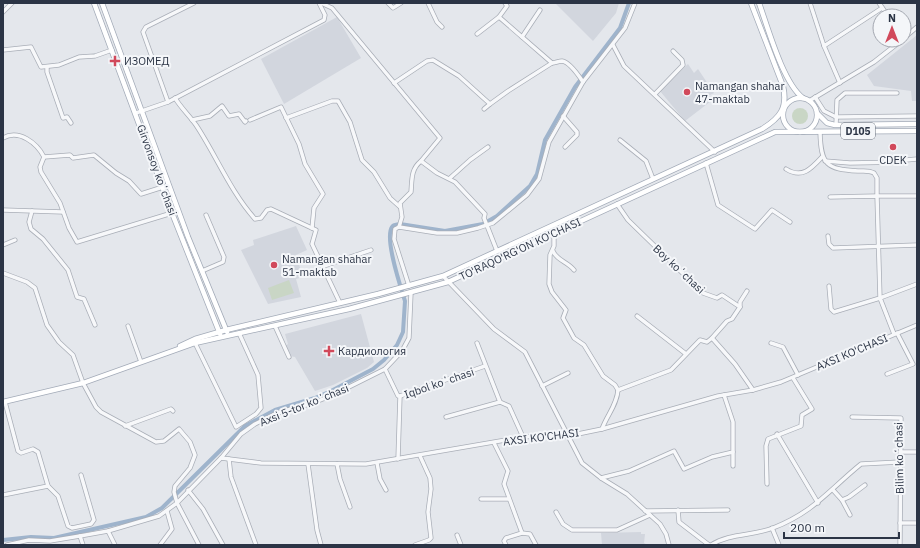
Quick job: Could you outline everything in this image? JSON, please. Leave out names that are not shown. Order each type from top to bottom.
[{"type":"main road","name":"Girvonsoy koʻchasi","points":[[94,3],[227,332]]},
{"type":"main road","name":"Girvonsoy koʻchasi","points":[[102,3],[163,187],[220,334]]},
{"type":"main road","points":[[751,3],[783,86],[785,101],[783,119],[786,124],[799,132],[804,131],[813,126],[816,111]]},
{"type":"main road","points":[[759,3],[788,78],[797,94],[810,101]]},
{"type":"main road","points":[[784,109],[791,100],[802,98]]},
{"type":"main road","name":"D105","points":[[810,101],[816,111],[827,122],[836,125],[914,124]]},
{"type":"main road","name":"TO'RAQO'RG'ON KO'CHASI","points":[[227,332],[395,290],[443,276],[715,152],[762,129],[770,124],[784,109]]},
{"type":"main road","name":"D105","points":[[799,132],[917,131]]},
{"type":"main road","name":"TO'RAQO'RG'ON KO'CHASI","points":[[227,332],[239,333],[275,326],[396,298],[448,282],[775,132],[799,132]]},
{"type":"main road","points":[[4,402],[83,383],[227,332]]},
{"type":"main road","points":[[160,355],[195,339],[220,334]]},
{"type":"street","points":[[3,12],[12,3]]},
{"type":"street","points":[[168,102],[143,32],[146,27],[194,3]]},
{"type":"street","points":[[139,112],[168,102],[324,20],[325,15],[320,3]]},
{"type":"street","points":[[320,3],[332,8],[440,138],[414,169],[411,181],[411,192],[400,203],[400,207]]},
{"type":"street","points":[[388,3],[393,8],[401,3]]},
{"type":"street","points":[[428,3],[437,22],[442,27]]},
{"type":"street","points":[[477,34],[499,17],[506,6],[505,3]]},
{"type":"street","points":[[399,227],[457,233],[486,224],[502,216],[537,183],[547,146],[563,116],[583,82],[612,46],[627,24],[635,3]]},
{"type":"street","points":[[879,3],[882,8]]},
{"type":"street","points":[[811,4],[824,46],[840,83]]},
{"type":"street","points":[[522,37],[540,10]]},
{"type":"street","points":[[824,46],[872,15]]},
{"type":"street","points":[[499,17],[552,63]]},
{"type":"street","points":[[612,46],[620,62],[715,152]]},
{"type":"street","points":[[3,50],[31,47],[41,67],[47,67],[78,57],[94,56],[112,50]]},
{"type":"street","points":[[810,101],[874,62],[892,48]]},
{"type":"street","points":[[655,94],[683,65],[682,60],[673,51]]},
{"type":"street","points":[[394,83],[428,61],[434,60],[459,76],[490,104]]},
{"type":"street","points":[[484,109],[508,91],[552,63],[564,62],[579,76],[583,82]]},
{"type":"street","points":[[47,67],[47,72],[63,118],[66,117],[71,122]]},
{"type":"street","points":[[836,125],[837,100],[845,93],[897,93]]},
{"type":"street","points":[[175,98],[180,107],[192,120],[255,218],[261,218],[267,210],[271,209],[312,228],[316,232],[312,244],[324,266],[340,303]]},
{"type":"street","points":[[816,98],[824,111],[836,117],[917,116]]},
{"type":"street","points":[[286,118],[332,101],[338,101],[350,122],[362,160],[374,172],[390,198],[400,207],[402,213],[401,222],[399,227],[395,229],[394,239],[408,286]]},
{"type":"street","points":[[192,120],[210,116],[222,106],[229,116],[239,114],[245,122],[280,107],[299,144],[308,170],[323,194],[314,208],[312,228]]},
{"type":"street","points":[[563,116],[577,132],[577,135],[565,147]]},
{"type":"street","points":[[911,116],[914,124]]},
{"type":"street","points":[[820,132],[822,157],[825,161],[839,170],[874,173],[877,178],[877,246],[880,298],[896,334],[913,364],[887,374]]},
{"type":"street","points":[[3,138],[6,136],[23,136],[34,142],[44,157]]},
{"type":"street","points":[[620,140],[646,161],[654,179]]},
{"type":"street","points":[[450,178],[470,160],[488,147]]},
{"type":"street","points":[[44,157],[70,155],[73,158],[94,155],[116,173],[129,181],[141,194],[163,187]]},
{"type":"street","points":[[44,157],[40,167],[41,172],[60,203],[75,240],[79,242],[172,212]]},
{"type":"street","points":[[786,169],[793,173],[805,172],[822,157]]},
{"type":"street","points":[[825,161],[850,163],[902,162],[906,160],[917,160]]},
{"type":"street","points":[[421,161],[437,173],[450,178],[462,188],[485,214],[486,224],[497,252]]},
{"type":"street","points":[[706,163],[718,205],[755,229],[772,210],[790,222]]},
{"type":"street","points":[[830,197],[917,196]]},
{"type":"street","name":"Boy koʻchasi","points":[[617,204],[622,215],[703,293],[717,298],[722,295],[740,307]]},
{"type":"street","points":[[3,210],[63,212]]},
{"type":"street","points":[[32,211],[29,222],[31,229],[42,239],[68,270],[77,297],[84,299],[96,324]]},
{"type":"street","points":[[202,271],[223,262],[224,257],[206,215]]},
{"type":"street","points":[[554,233],[555,242],[553,251],[550,255],[549,284],[552,292],[566,310],[563,316],[570,333],[586,348],[603,376],[615,385],[618,390],[615,404],[608,413],[602,429]]},
{"type":"street","points":[[828,236],[828,244],[833,248],[917,245]]},
{"type":"street","points":[[3,245],[14,240]]},
{"type":"street","points":[[324,266],[371,250]]},
{"type":"street","points":[[553,251],[555,256],[566,261],[574,270]]},
{"type":"street","points":[[3,273],[27,282],[33,286],[48,324],[59,342],[74,355],[83,383],[96,407],[101,412],[125,426],[158,442],[164,441],[179,429],[190,442],[195,455],[190,468],[175,486],[174,492],[177,502],[199,545]]},
{"type":"street","points":[[443,276],[494,329],[525,352],[529,357],[542,386],[582,463],[600,478],[627,494],[660,524],[666,534],[669,545]]},
{"type":"street","points":[[829,286],[831,309],[834,312],[880,298],[917,284]]},
{"type":"street","points":[[618,390],[671,370],[700,340],[707,342],[727,320],[732,319],[740,307],[740,302],[747,291]]},
{"type":"street","name":"Аxsi 5-tor koʼchasi","points":[[7,545],[29,540],[50,541],[108,531],[159,516],[177,502],[221,458],[241,434],[255,424],[278,413],[313,403],[335,394],[385,369],[402,351],[409,338],[411,293]]},
{"type":"street","points":[[637,316],[686,354]]},
{"type":"street","points":[[128,326],[142,362]]},
{"type":"street","points":[[275,326],[289,357]]},
{"type":"street","name":"AXSI KO'CHASI","points":[[221,458],[261,463],[377,463],[420,456],[460,447],[494,443],[523,437],[551,435],[568,436],[602,429],[724,395],[752,390],[793,378],[917,326]]},
{"type":"street","points":[[195,343],[236,426],[256,414],[261,408],[258,375],[239,333]]},
{"type":"street","points":[[712,338],[735,364],[752,390]]},
{"type":"street","points":[[477,343],[500,402]]},
{"type":"street","points":[[771,343],[783,346],[798,375]]},
{"type":"street","name":"Iqbol koʻchasi","points":[[385,369],[394,390],[398,396],[400,396],[485,366]]},
{"type":"street","points":[[542,386],[568,373]]},
{"type":"street","points":[[767,484],[766,443],[768,439],[777,434],[801,426],[802,415],[812,409],[793,378]]},
{"type":"street","points":[[724,395],[733,422],[733,466]]},
{"type":"street","points":[[398,459],[400,396]]},
{"type":"street","points":[[4,402],[18,451],[21,453],[33,449],[38,452],[48,486],[58,496],[68,526],[72,528],[74,537]]},
{"type":"street","points":[[446,417],[500,402],[509,406],[523,437]]},
{"type":"street","points":[[125,426],[171,409],[173,410]]},
{"type":"street","name":"Bilim koʻchasi","points":[[852,417],[901,418],[900,545]]},
{"type":"street","points":[[777,434],[818,502]]},
{"type":"street","points":[[494,443],[508,471],[504,481],[522,533]]},
{"type":"street","points":[[600,478],[629,471],[674,451],[684,468],[712,457],[733,452]]},
{"type":"street","points":[[900,452],[917,452]]},
{"type":"street","points":[[415,545],[431,538],[428,512],[431,489],[430,478],[420,456]]},
{"type":"street","points":[[229,460],[231,477],[256,545]]},
{"type":"street","points":[[678,510],[679,522],[710,545],[744,534],[772,528],[795,518],[833,490],[861,464],[900,462]]},
{"type":"street","points":[[377,463],[380,479],[386,490]]},
{"type":"street","points":[[308,464],[317,530],[321,545]]},
{"type":"street","points":[[337,464],[340,479],[350,507]]},
{"type":"street","points":[[72,528],[91,524],[94,520],[81,475]]},
{"type":"street","points":[[842,500],[849,497],[865,485]]},
{"type":"street","points":[[3,495],[48,486]]},
{"type":"street","points":[[188,490],[203,509],[223,545]]},
{"type":"street","points":[[833,490],[842,500],[850,515]]},
{"type":"street","points":[[481,499],[510,499]]},
{"type":"street","points":[[645,511],[728,510]]},
{"type":"street","points":[[160,545],[172,529],[167,511]]},
{"type":"street","points":[[556,512],[562,524],[572,530],[617,530],[650,515]]},
{"type":"street","points":[[900,523],[917,523]]},
{"type":"street","points":[[772,528],[779,545]]},
{"type":"street","points":[[108,531],[115,545]]},
{"type":"street","points":[[506,545],[504,541],[506,538],[522,533],[530,534],[536,545]]},
{"type":"street","points":[[457,535],[462,545]]},
{"type":"street","points":[[80,536],[83,545]]},
{"type":"shaded area","points":[[555,3],[619,3],[616,13],[593,41]]},
{"type":"shaded area","points":[[337,17],[361,58],[284,104],[261,59]]},
{"type":"shaded area","points":[[917,35],[917,101],[912,101],[911,91],[874,86],[867,75],[901,48],[912,48],[912,39]]},
{"type":"shaded area","name":"Namangan shahar 47-maktab","points":[[688,64],[694,73],[698,69],[714,93],[708,96],[711,101],[685,121],[660,91]]},
{"type":"shaded area","name":"Namangan shahar 51-maktab","points":[[296,226],[307,250],[296,255],[303,277],[296,279],[301,297],[268,304],[241,250],[254,245],[253,240]]},
{"type":"shaded area","name":"Кардиология","points":[[361,314],[374,362],[367,368],[333,385],[315,391],[295,357],[290,356],[285,346],[288,344],[285,334]]},
{"type":"shaded area","points":[[641,532],[641,534],[645,534],[644,543],[647,545],[602,545],[601,533]]},
{"type":"green space","points":[[797,108],[803,108],[808,113],[806,122],[803,124],[797,124],[792,119],[792,113]]},
{"type":"green space","points":[[289,280],[294,293],[272,300],[268,288]]},
{"type":"waterway","points":[[3,540],[31,537],[54,538],[146,517],[162,508],[245,426],[275,410],[315,398],[331,391],[373,369],[384,360],[397,345],[403,332],[405,301],[397,275],[390,241],[392,227],[400,224],[445,231],[483,224],[497,216],[530,186],[537,174],[545,140],[575,87],[620,28],[629,3]]},
{"type":"place","name":"ИЗОМЕД","points":[[115,61]]},
{"type":"place","name":"Namangan shahar 47-maktab","points":[[687,92]]},
{"type":"place","name":"CDEK","points":[[893,147]]},
{"type":"place","name":"Namangan shahar 51-maktab","points":[[274,265]]},
{"type":"place","name":"Кардиология","points":[[329,351]]}]
